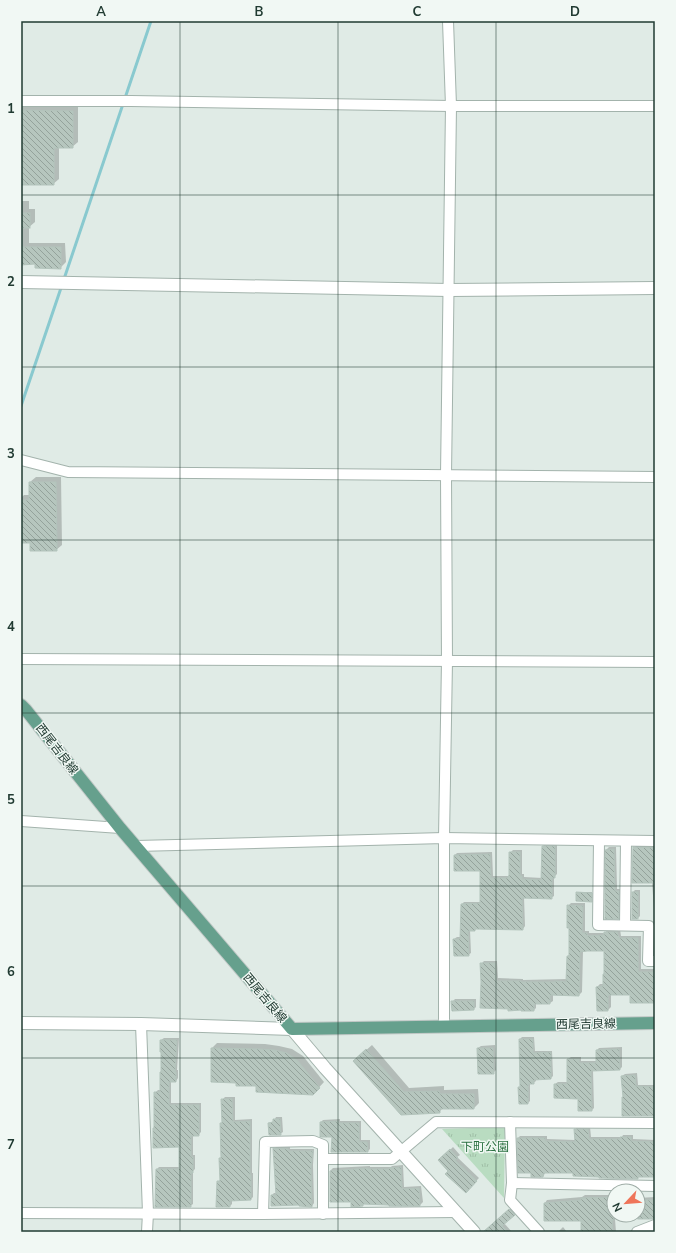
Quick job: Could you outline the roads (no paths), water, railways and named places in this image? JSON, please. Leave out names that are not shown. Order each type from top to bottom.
[{"type":"main road","name":"西尾吉良線","points":[[21,705],[120,828],[292,1029],[655,1023]]},
{"type":"street","points":[[444,1026],[444,838],[447,661],[446,475],[451,106],[448,21]]},
{"type":"street","points":[[21,101],[131,101],[451,106],[655,106]]},
{"type":"street","points":[[21,282],[449,290],[655,288]]},
{"type":"street","points":[[21,460],[68,472],[655,477]]},
{"type":"street","points":[[21,660],[655,662]]},
{"type":"street","points":[[21,821],[120,828]]},
{"type":"street","points":[[136,846],[444,838],[655,841]]},
{"type":"street","points":[[599,841],[598,924],[649,926],[648,961],[655,962]]},
{"type":"street","points":[[625,925],[626,841]]},
{"type":"street","points":[[21,1023],[141,1024],[292,1029],[325,1068],[474,1232]]},
{"type":"street","points":[[141,1024],[148,1214],[147,1232]]},
{"type":"street","points":[[323,1159],[392,1159],[436,1122],[655,1123]]},
{"type":"street","points":[[510,1122],[512,1183],[510,1200],[539,1232]]},
{"type":"street","points":[[263,1214],[264,1142],[313,1141],[323,1145],[324,1214]]},
{"type":"street","points":[[512,1183],[655,1186]]},
{"type":"street","points":[[21,1213],[324,1214],[456,1212]]},
{"type":"street","points":[[637,1232],[655,1225]]},
{"type":"waterway","points":[[64,279],[151,21]]},
{"type":"waterway","points":[[21,406],[62,285]]},
{"type":"park label","name":"下町公園","points":[[485,1147]]}]
